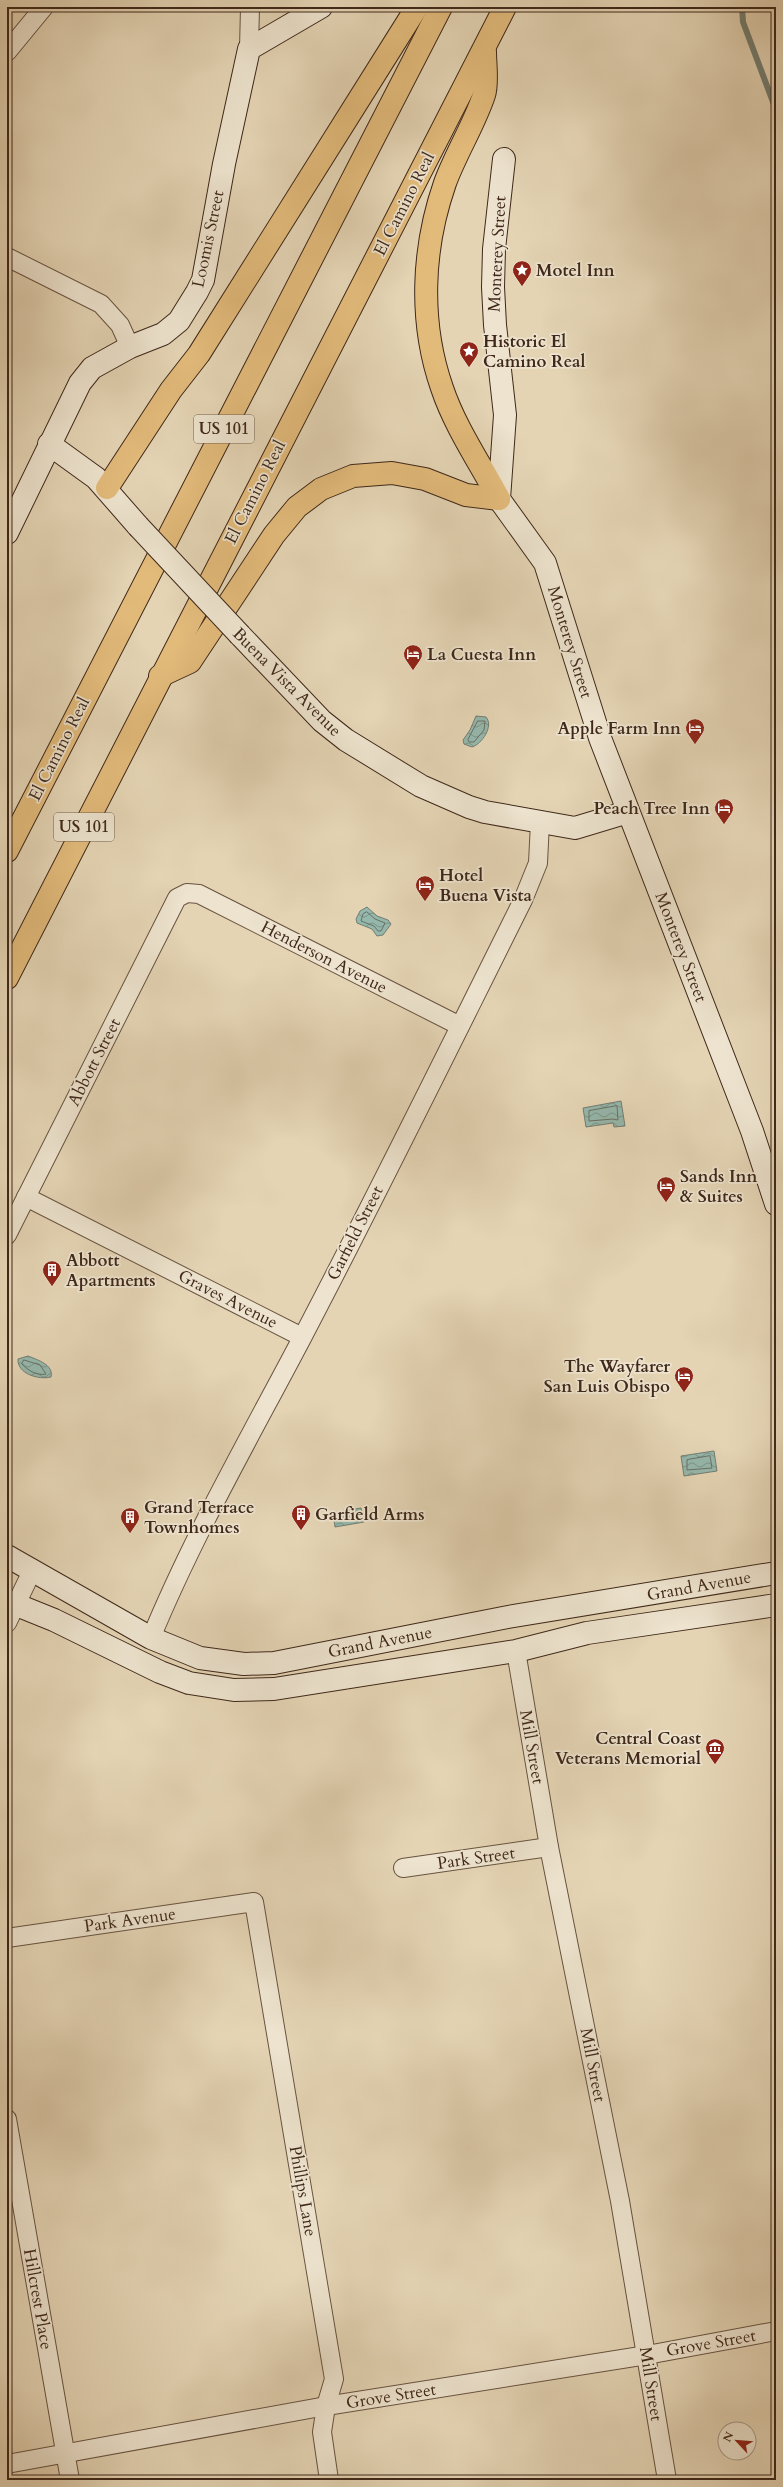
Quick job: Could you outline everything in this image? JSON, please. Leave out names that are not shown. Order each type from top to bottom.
[{"type":"highway","points":[[107,488],[171,390],[199,354],[417,7]]},
{"type":"highway","name":"El Camino Real","points":[[7,850],[442,7]]},
{"type":"highway","name":"El Camino Real","points":[[7,978],[160,676],[485,49],[505,7]]},
{"type":"highway","points":[[485,49],[485,94],[454,160],[437,209],[430,248],[426,300],[432,356],[442,389],[452,411],[499,499]]},
{"type":"highway","points":[[160,676],[190,662],[274,535],[297,507],[322,489],[353,476],[392,472],[425,479],[466,495],[499,499]]},
{"type":"street","points":[[7,52],[44,7]]},
{"type":"street","points":[[249,49],[250,7]]},
{"type":"street","points":[[249,49],[320,7]]},
{"type":"street","name":"Loomis Street","points":[[7,533],[80,383],[92,368],[130,346],[163,334],[179,321],[191,304],[203,280],[224,164],[249,49]]},
{"type":"street","name":"Monterey Street","points":[[504,159],[494,249],[493,287],[495,325],[505,415],[499,499],[545,563],[600,738],[747,1117],[776,1204]]},
{"type":"street","points":[[7,257],[101,304],[120,325],[130,346]]},
{"type":"street","name":"Buena Vista Avenue","points":[[49,444],[107,488],[138,526],[322,721],[370,755],[421,786],[470,807],[507,817],[575,828],[628,812]]},
{"type":"street","name":"Garfield Street","points":[[151,1638],[241,1453],[302,1337],[523,900],[538,863],[540,822]]},
{"type":"street","name":"Henderson Avenue","points":[[187,893],[199,894],[460,1026]]},
{"type":"street","name":"Abbott Street","points":[[7,1235],[177,898],[187,893]]},
{"type":"street","name":"Graves Avenue","points":[[26,1197],[302,1337]]},
{"type":"street","name":"Grand Avenue","points":[[7,1556],[33,1569],[151,1638],[200,1658],[244,1664],[274,1663],[508,1617],[776,1573]]},
{"type":"street","points":[[10,1610],[33,1569]]},
{"type":"street","name":"Grand Avenue","points":[[10,1610],[54,1620],[160,1672],[189,1683],[234,1690],[274,1689],[516,1651],[587,1633],[776,1605]]},
{"type":"street","points":[[508,1617],[516,1651]]},
{"type":"street","name":"Mill Street","points":[[516,1651],[549,1847],[620,2200],[667,2480]]},
{"type":"street","name":"Park Street","points":[[403,1868],[549,1847]]},
{"type":"street","name":"Park Avenue","points":[[7,1938],[254,1902]]},
{"type":"street","name":"Phillips Lane","points":[[254,1902],[334,2379],[326,2406],[322,2432],[329,2480]]},
{"type":"street","name":"Hillcrest Place","points":[[7,2119],[70,2480]]},
{"type":"street","name":"Grove Street","points":[[7,2464],[326,2406],[647,2355],[776,2331]]},
{"type":"water","points":[[476,716],[486,717],[489,725],[483,739],[472,747],[464,744],[463,740],[470,730]]},
{"type":"water","points":[[367,907],[377,916],[388,920],[391,924],[383,935],[377,936],[372,929],[357,923],[356,919],[360,911]]},
{"type":"water","points":[[621,1101],[625,1126],[614,1127],[613,1123],[586,1127],[583,1108]]},
{"type":"water","points":[[28,1356],[48,1366],[51,1377],[35,1377],[21,1369],[18,1359]]},
{"type":"water","points":[[714,1451],[717,1471],[684,1476],[681,1456]]},
{"type":"water","points":[[361,1508],[364,1522],[335,1527],[333,1513]]},
{"type":"waterway","points":[[742,7],[743,22],[776,110]]},
{"type":"place","name":"Motel Inn","points":[[522,287]]},
{"type":"place","name":"Historic El Camino Real","points":[[469,368]]},
{"type":"place","name":"La Cuesta Inn","points":[[413,671]]},
{"type":"place","name":"Apple Farm Inn","points":[[695,745]]},
{"type":"place","name":"Peach Tree Inn","points":[[724,825]]},
{"type":"place","name":"Hotel Buena Vista","points":[[425,902]]},
{"type":"place","name":"Sands Inn & Suites","points":[[666,1203]]},
{"type":"place","name":"Abbott Apartments","points":[[52,1287]]},
{"type":"place","name":"The Wayfarer San Luis Obispo","points":[[684,1393]]},
{"type":"place","name":"Garfield Arms","points":[[301,1531]]},
{"type":"place","name":"Grand Terrace Townhomes","points":[[130,1534]]},
{"type":"place","name":"Central Coast Veterans Memorial","points":[[715,1765]]}]
